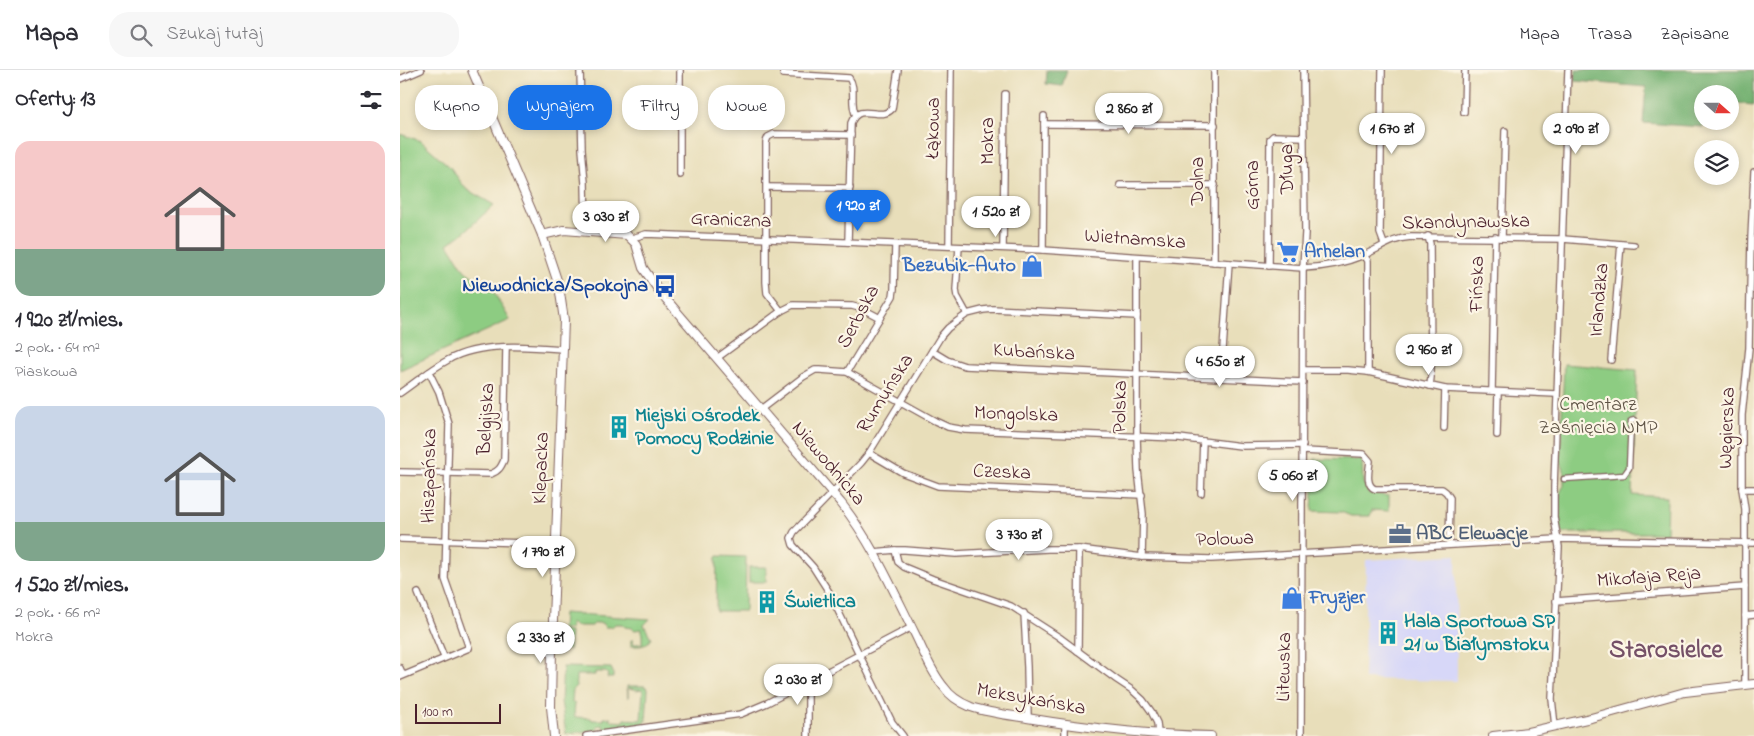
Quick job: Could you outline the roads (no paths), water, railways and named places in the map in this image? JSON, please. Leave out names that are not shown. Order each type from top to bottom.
[{"type":"street","points":[[400,79],[421,70]]},
{"type":"street","points":[[472,70],[542,235],[564,230],[622,233],[632,238]]},
{"type":"street","points":[[580,70],[582,149],[586,183],[586,231]]},
{"type":"street","points":[[680,70],[680,175]]},
{"type":"street","points":[[848,242],[851,123],[856,115],[864,112],[884,113],[892,109],[898,70]]},
{"type":"street","name":"Łąkowa","points":[[949,246],[951,70]]},
{"type":"street","name":"Dolna","points":[[1214,70],[1214,262]]},
{"type":"street","name":"Długa","points":[[1303,70],[1305,233],[1303,268]]},
{"type":"street","points":[[1382,70],[1380,233],[1384,244]]},
{"type":"street","points":[[1464,112],[1465,70]]},
{"type":"street","points":[[1555,726],[1552,699],[1559,547],[1554,507],[1556,394],[1568,70]]},
{"type":"street","points":[[783,72],[849,78],[852,84],[852,109],[856,115]]},
{"type":"street","name":"Mokra","points":[[1003,248],[1005,94]]},
{"type":"street","points":[[1043,250],[1044,116]]},
{"type":"street","points":[[1044,124],[1215,125]]},
{"type":"street","name":"Fińska","points":[[1497,435],[1495,392],[1498,237],[1505,131]]},
{"type":"street","points":[[781,311],[767,293],[765,273],[766,142],[768,137],[774,134],[850,136]]},
{"type":"street","name":"Górna","points":[[1270,266],[1270,139],[1273,136],[1304,137]]},
{"type":"street","name":"Węgierska","points":[[1745,685],[1745,509],[1742,489],[1742,415],[1752,348],[1750,239],[1754,172]]},
{"type":"street","points":[[1120,185],[1215,184]]},
{"type":"street","points":[[766,187],[850,188]]},
{"type":"street","name":"Graniczna","points":[[632,238],[646,234],[949,246]]},
{"type":"street","name":"Klepacka","points":[[542,235],[562,298],[564,320],[551,706],[554,736]]},
{"type":"street","points":[[1428,236],[1430,244],[1430,386]]},
{"type":"street","name":"Skandynawska","points":[[1303,268],[1320,267],[1364,255],[1399,238],[1428,236],[1498,237],[1563,239],[1634,245]]},
{"type":"street","name":"Niewodnicka","points":[[632,238],[636,244],[645,272],[832,493],[853,519],[874,552]]},
{"type":"street","name":"Irlandzka","points":[[1612,360],[1621,244]]},
{"type":"street","name":"Serbska","points":[[847,372],[890,302],[894,289],[895,245]]},
{"type":"street","name":"Wietnamska","points":[[949,246],[1043,250],[1303,268]]},
{"type":"street","points":[[959,246],[956,290],[957,296],[967,314]]},
{"type":"street","points":[[1364,255],[1368,261],[1368,372]]},
{"type":"street","name":"Polska","points":[[1137,257],[1137,436],[1138,470],[1143,514],[1142,557]]},
{"type":"street","points":[[1221,378],[1229,263]]},
{"type":"street","name":"Litewska","points":[[1301,736],[1303,268]]},
{"type":"street","points":[[717,358],[781,311],[793,305],[852,306],[863,308],[880,318]]},
{"type":"street","name":"Rumuńska","points":[[860,654],[820,577],[793,545],[791,538],[794,532],[869,453],[948,328],[967,314],[993,309],[1137,316]]},
{"type":"street","points":[[400,393],[450,359],[473,351],[534,346],[563,349]]},
{"type":"street","name":"Belgijska","points":[[448,473],[491,474],[501,468],[504,460],[506,348]]},
{"type":"street","name":"Kubańska","points":[[932,351],[947,360],[965,366],[1303,382]]},
{"type":"street","points":[[761,409],[809,373],[820,370],[847,372]]},
{"type":"street","points":[[1303,370],[1368,372],[1445,389],[1556,394]]},
{"type":"street","name":"Hiszpańska","points":[[429,372],[439,392],[449,424],[446,584],[469,648],[444,657]]},
{"type":"street","name":"Mongolska","points":[[847,372],[935,421],[965,430],[1179,438],[1241,446],[1303,448],[1364,454],[1370,460],[1369,483],[1375,489],[1442,489],[1446,492],[1450,498],[1449,545]]},
{"type":"street","points":[[1444,428],[1445,389]]},
{"type":"street","points":[[1564,480],[1624,475],[1629,468],[1631,421],[1635,420]]},
{"type":"street","points":[[1201,493],[1203,441]]},
{"type":"street","name":"Czeska","points":[[869,453],[903,474],[938,486],[1142,495]]},
{"type":"street","points":[[400,472],[448,473]]},
{"type":"street","points":[[1742,489],[1754,489]]},
{"type":"street","points":[[401,539],[555,544]]},
{"type":"street","name":"Polowa","points":[[896,550],[956,554],[1048,548],[1142,557],[1211,559],[1557,540],[1754,543]]},
{"type":"street","points":[[874,552],[896,550],[898,562],[904,567],[1011,606],[1024,613],[1132,690],[1151,710],[1157,723],[1158,734]]},
{"type":"street","points":[[1078,651],[1079,550]]},
{"type":"street","name":"Meksykańska","points":[[874,552],[933,669],[949,694],[964,704],[987,712],[1065,724],[1158,734],[1211,736]]},
{"type":"street","name":"Mikołaja Reja","points":[[1556,601],[1745,587]]},
{"type":"street","points":[[400,668],[402,676],[444,657],[418,592]]},
{"type":"street","points":[[1024,613],[1028,718]]},
{"type":"street","points":[[1746,616],[1754,615]]},
{"type":"street","points":[[586,736],[741,714],[767,703],[912,627]]},
{"type":"street","points":[[860,654],[892,722],[903,736]]},
{"type":"street","points":[[808,736],[808,687],[810,680]]},
{"type":"street","points":[[1493,736],[1520,733],[1618,712],[1684,692],[1754,684]]},
{"type":"street","points":[[1065,724],[1065,736]]},
{"type":"place","name":"Arhelan","points":[[1288,252]]},
{"type":"place","name":"Bezubik-Auto","points":[[1032,266]]},
{"type":"place","name":"Niewodnicka/Spokojna","points":[[665,286]]},
{"type":"place","name":"Miejski Ośrodek Pomocy Rodzinie","points":[[619,427]]},
{"type":"place","name":"ABC Elewacje","points":[[1400,534]]},
{"type":"place","name":"Fryzjer","points":[[1292,598]]},
{"type":"place","name":"Świetlica","points":[[767,602]]},
{"type":"place","name":"Hala Sportowa SP 21 w Białymstoku","points":[[1388,633]]},
{"type":"district","name":"Starosielce","points":[[1666,651]]},
{"type":"park label","name":"Cmentarz Zaśnięcia NMP","points":[[1598,416]]}]
